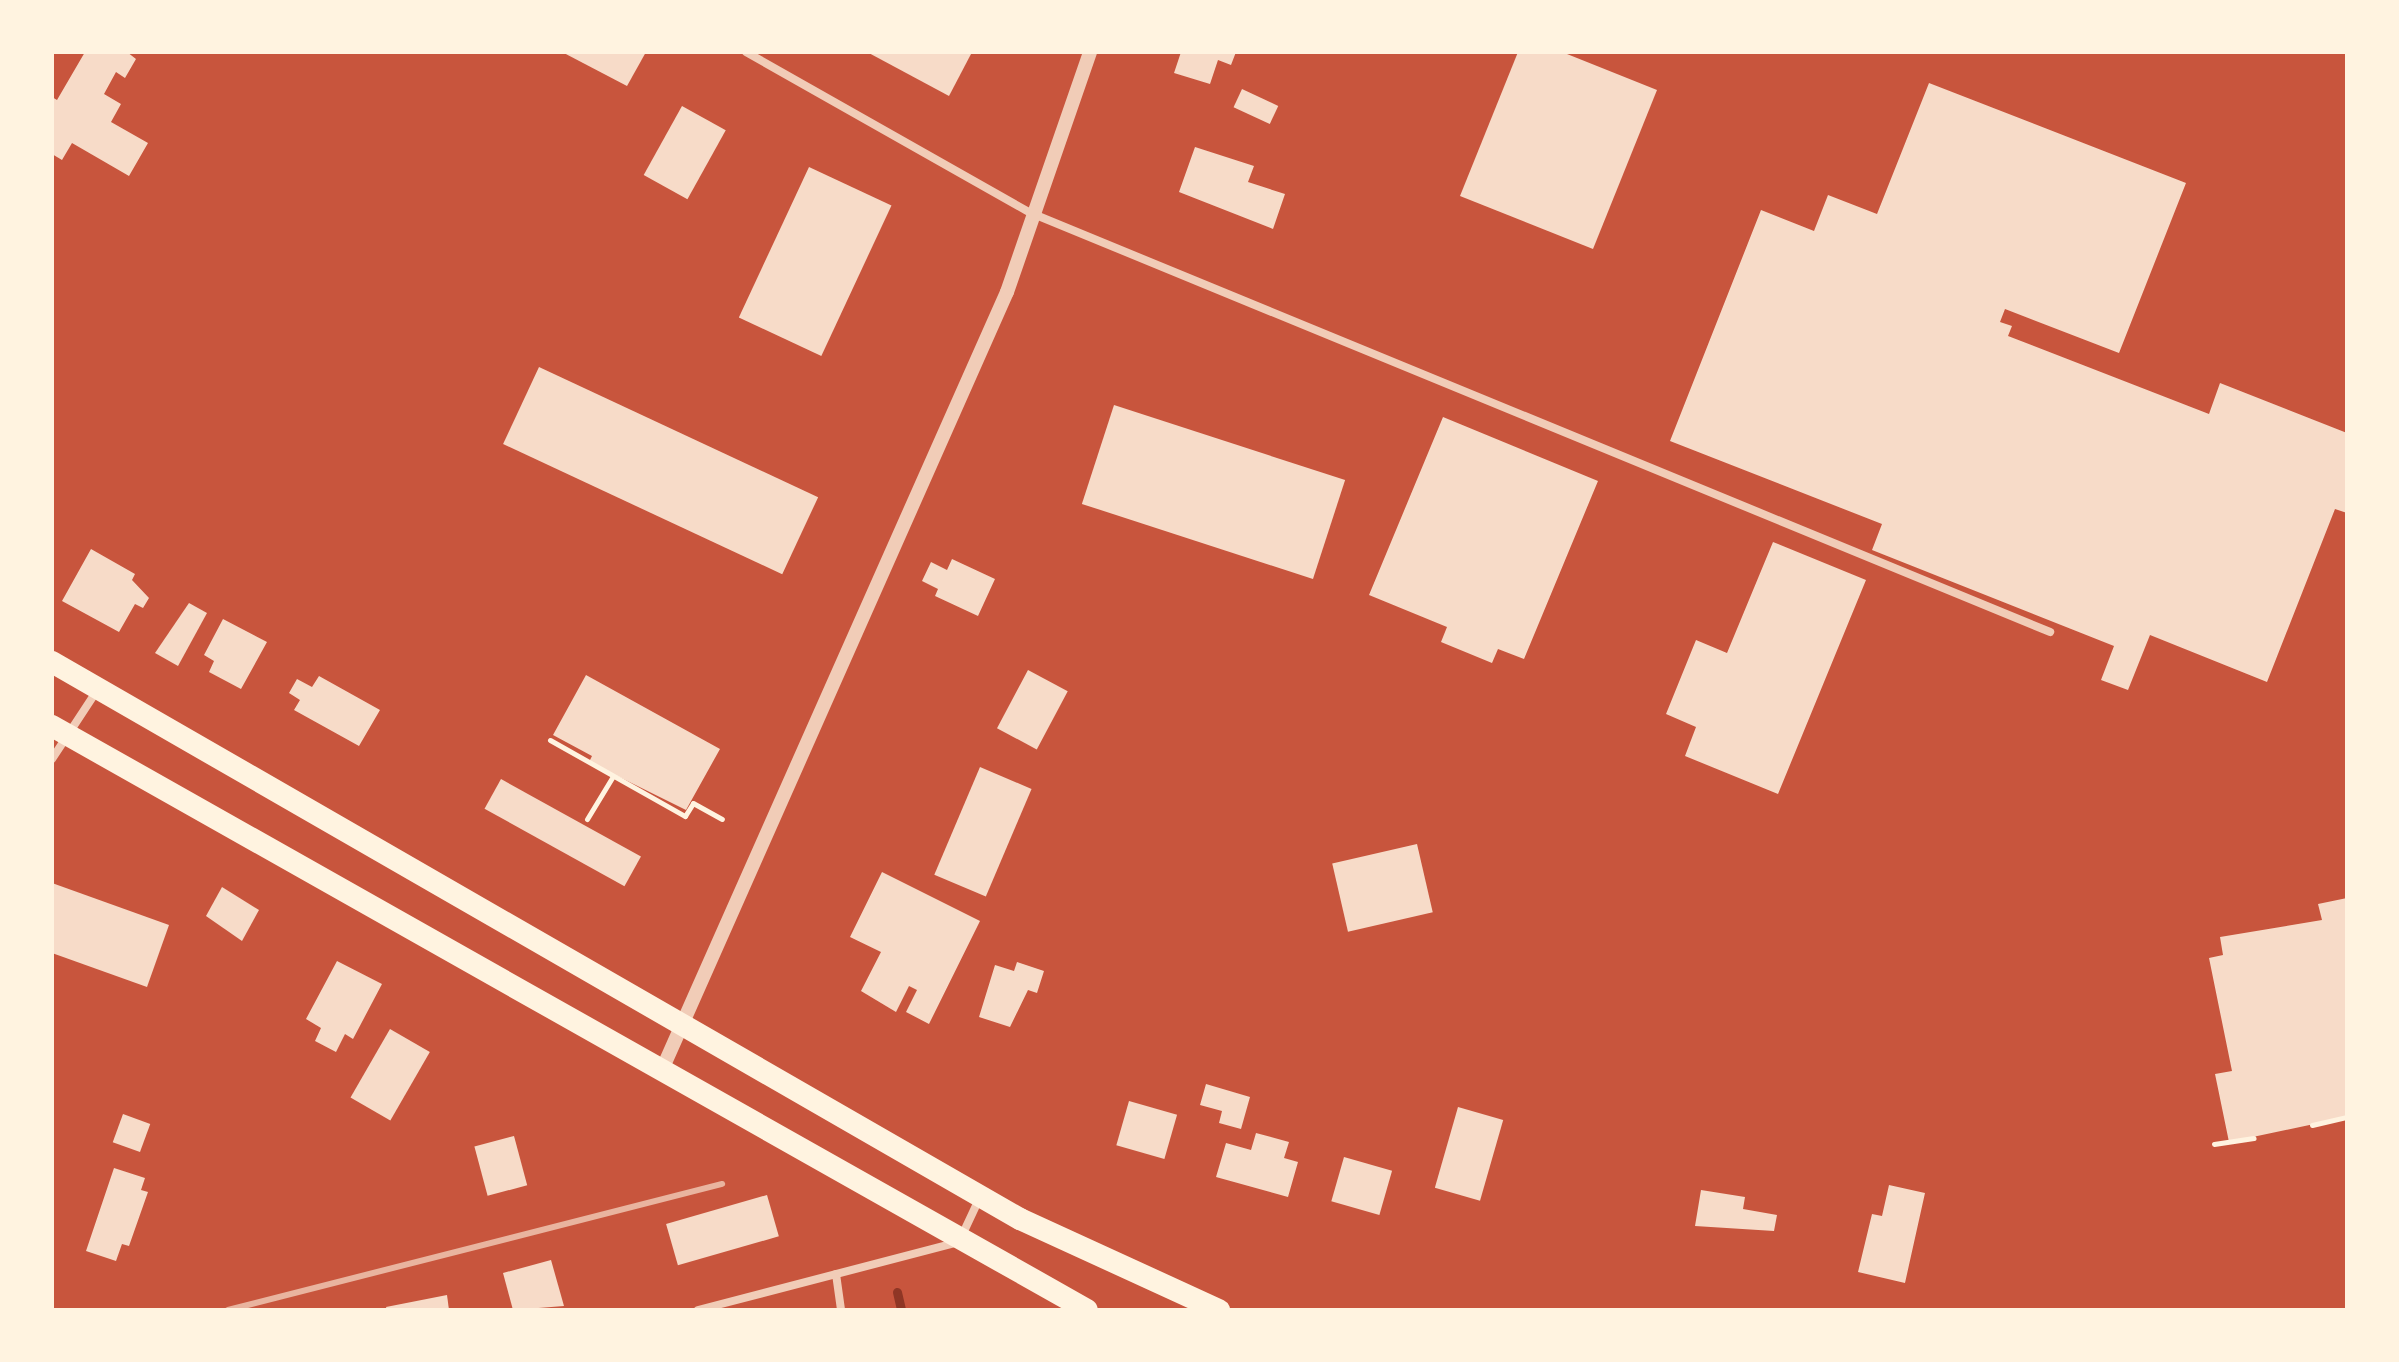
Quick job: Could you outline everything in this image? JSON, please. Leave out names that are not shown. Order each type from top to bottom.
[{"type":"highway","points":[[52,662],[981,1196],[1219,1310]]},
{"type":"highway","points":[[59,730],[959,1242],[1087,1310]]},
{"type":"street","points":[[746,52],[1031,213],[2050,632]]},
{"type":"street","points":[[661,1072],[685,1026],[1007,292],[1031,213],[1090,52]]},
{"type":"street","points":[[52,759],[59,730],[99,689]]},
{"type":"street","points":[[698,1310],[959,1242],[981,1196]]},
{"type":"street","points":[[836,1274],[841,1310]]},
{"type":"path","points":[[550,740],[685,816],[696,800],[722,819]]},
{"type":"path","points":[[587,819],[613,776]]},
{"type":"path","points":[[2312,1125],[2347,1117]]},
{"type":"path","points":[[2214,1144],[2254,1138]]},
{"type":"building","points":[[85,52],[127,52],[136,59],[125,78],[116,72],[104,94],[121,104],[111,122],[148,143],[129,176],[72,143],[62,160],[52,154],[52,97],[57,100]]},
{"type":"building","points":[[562,52],[646,52],[627,86]]},
{"type":"building","points":[[867,52],[967,52],[971,54],[949,96]]},
{"type":"building","points":[[1181,52],[1236,52],[1231,65],[1218,60],[1210,84],[1174,73]]},
{"type":"building","points":[[1518,52],[1562,52],[1657,90],[1593,249],[1460,196]]},
{"type":"building","points":[[1929,83],[2186,183],[2119,353],[2005,309],[2000,322],[2012,326],[2008,336],[2209,414],[2220,383],[2347,433],[2347,513],[2335,509],[2267,682],[2150,635],[2128,690],[2101,680],[2114,646],[1872,550],[1882,524],[1670,441],[1761,210],[1814,231],[1828,195],[1877,214]]},
{"type":"building","points":[[1242,89],[1278,106],[1270,124],[1234,107]]},
{"type":"building","points":[[682,106],[726,130],[687,199],[644,175]]},
{"type":"building","points":[[1195,147],[1254,166],[1248,182],[1285,194],[1273,229],[1179,192]]},
{"type":"building","points":[[809,167],[891,205],[821,356],[739,317]]},
{"type":"building","points":[[539,367],[818,497],[782,574],[503,444]]},
{"type":"building","points":[[1114,405],[1345,480],[1313,579],[1082,504]]},
{"type":"building","points":[[1443,417],[1598,481],[1524,659],[1498,649],[1492,663],[1441,642],[1447,627],[1369,595]]},
{"type":"building","points":[[1773,542],[1866,580],[1778,794],[1685,756],[1696,727],[1666,714],[1696,640],[1727,653]]},
{"type":"building","points":[[91,549],[135,574],[132,580],[149,598],[143,608],[135,604],[119,632],[62,601]]},
{"type":"building","points":[[952,559],[995,579],[978,616],[935,596],[938,589],[922,581],[931,562],[947,570]]},
{"type":"building","points":[[189,603],[207,613],[178,666],[155,653]]},
{"type":"building","points":[[223,619],[267,642],[241,689],[209,672],[214,661],[204,655]]},
{"type":"building","points":[[1028,670],[1068,691],[1037,749],[997,728]]},
{"type":"building","points":[[586,675],[720,749],[686,810],[589,762],[592,756],[553,735]]},
{"type":"building","points":[[319,676],[380,710],[359,746],[294,710],[300,700],[289,693],[297,679],[312,687]]},
{"type":"building","points":[[980,767],[1032,789],[986,897],[934,875]]},
{"type":"building","points":[[501,779],[641,857],[624,886],[485,809]]},
{"type":"building","points":[[1417,844],[1433,912],[1348,932],[1332,864]]},
{"type":"building","points":[[882,872],[980,921],[929,1024],[906,1012],[917,990],[909,986],[896,1012],[861,991],[881,952],[850,937]]},
{"type":"building","points":[[52,883],[169,925],[147,987],[52,953]]},
{"type":"building","points":[[222,887],[259,910],[242,941],[206,916]]},
{"type":"building","points":[[2347,898],[2347,1117],[2229,1142],[2215,1074],[2232,1071],[2209,958],[2223,955],[2220,937],[2322,920],[2318,904]]},
{"type":"building","points":[[337,961],[382,984],[353,1039],[345,1034],[336,1052],[315,1041],[321,1028],[306,1019]]},
{"type":"building","points":[[1017,962],[1044,971],[1037,993],[1028,990],[1010,1027],[979,1017],[995,965],[1014,971]]},
{"type":"building","points":[[390,1029],[430,1052],[390,1120],[350,1097]]},
{"type":"building","points":[[1206,1084],[1250,1097],[1241,1129],[1219,1123],[1222,1111],[1200,1105]]},
{"type":"building","points":[[1129,1101],[1177,1115],[1164,1159],[1116,1145]]},
{"type":"building","points":[[1458,1107],[1503,1120],[1480,1201],[1435,1188]]},
{"type":"building","points":[[123,1114],[150,1124],[140,1152],[113,1142]]},
{"type":"building","points":[[1256,1133],[1289,1142],[1284,1158],[1298,1162],[1288,1197],[1216,1177],[1226,1143],[1251,1150]]},
{"type":"building","points":[[514,1136],[527,1185],[488,1196],[474,1147]]},
{"type":"building","points":[[1344,1157],[1392,1171],[1379,1215],[1331,1201]]},
{"type":"building","points":[[114,1168],[145,1178],[141,1190],[148,1192],[129,1246],[122,1244],[116,1261],[86,1251]]},
{"type":"building","points":[[1889,1185],[1925,1193],[1905,1283],[1858,1272],[1872,1214],[1882,1216]]},
{"type":"building","points":[[1701,1190],[1745,1197],[1743,1209],[1777,1215],[1774,1231],[1695,1226]]},
{"type":"building","points":[[767,1195],[779,1236],[678,1265],[666,1224]]},
{"type":"building","points":[[551,1260],[564,1306],[513,1310],[503,1273]]},
{"type":"building","points":[[447,1295],[449,1310],[387,1310],[386,1307]]},
{"type":"waterway","points":[[897,1292],[901,1310]]},
{"type":"railway","points":[[228,1310],[722,1184]]}]
